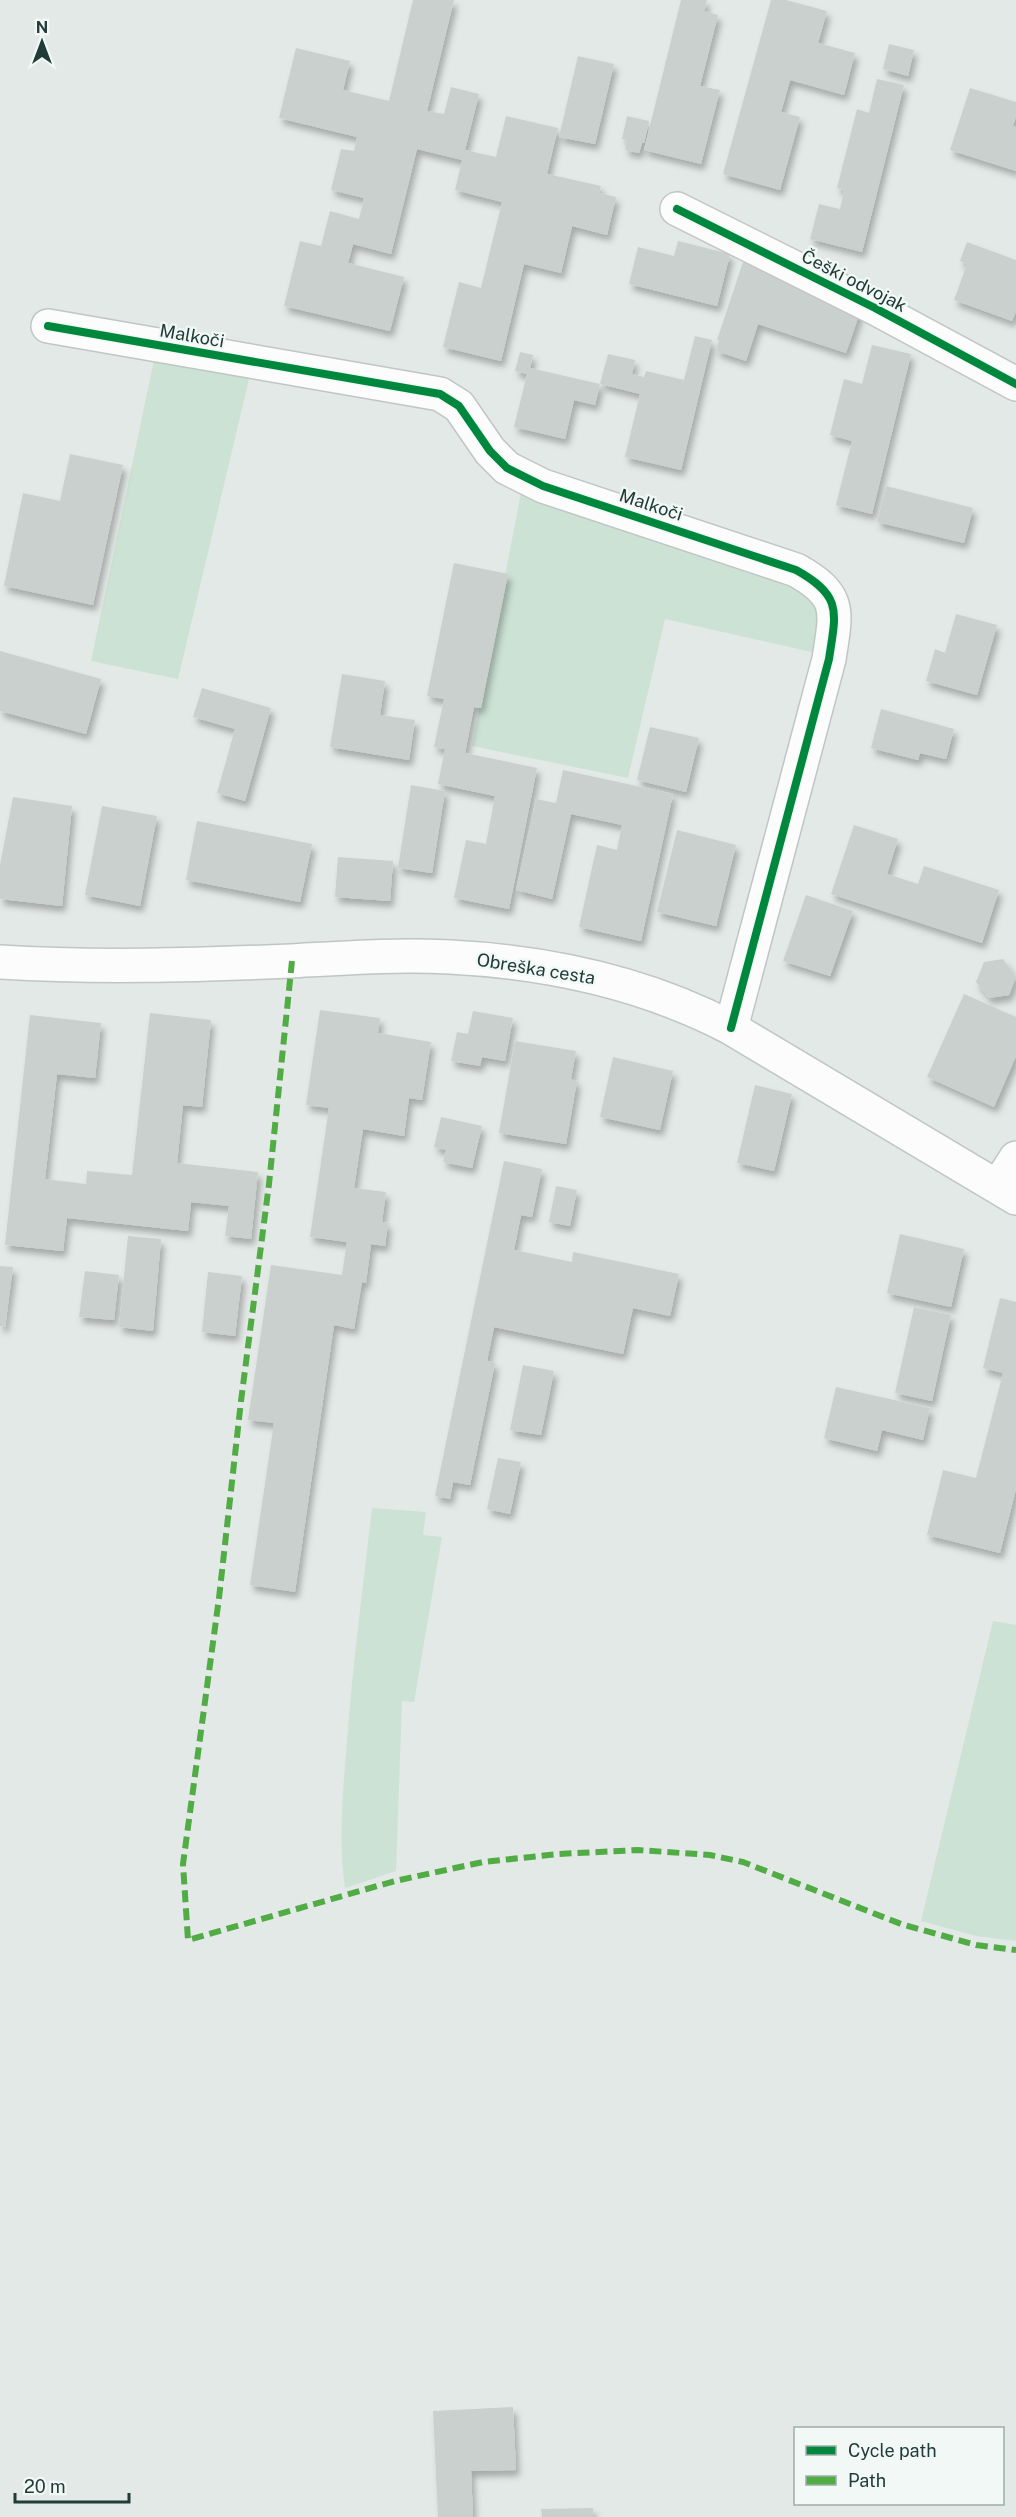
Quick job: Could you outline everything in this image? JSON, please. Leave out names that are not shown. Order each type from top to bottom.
[{"type":"street","name":"Češki odvojak","points":[[677,209],[875,308],[1016,384]]},
{"type":"street","name":"Malkoči","points":[[48,326],[440,394],[459,406],[490,452],[507,468],[543,486],[796,570],[818,582],[831,600],[836,617],[829,659],[731,1028]]},
{"type":"street","name":"Obreška cesta","points":[[0,962],[46,965],[164,964],[385,956],[450,957],[514,963],[605,980],[661,997],[700,1012],[731,1028],[1007,1192]]},
{"type":"street","points":[[1007,1192],[1016,1158]]},
{"type":"green space","points":[[154,360],[250,375],[178,679],[91,661]]},
{"type":"green space","points":[[521,493],[805,592],[817,603],[821,618],[816,653],[665,619],[628,778],[472,746]]},
{"type":"green space","points":[[372,1508],[426,1512],[423,1535],[442,1537],[414,1702],[402,1701],[396,1871],[345,1888],[342,1833],[344,1778],[355,1653]]},
{"type":"green space","points":[[993,1621],[1016,1625],[1016,1941],[976,1936],[921,1921]]},
{"type":"building","points":[[413,0],[454,0],[427,111],[444,114],[451,87],[479,94],[465,150],[496,157],[506,116],[558,128],[547,174],[601,186],[599,193],[616,197],[607,235],[572,226],[561,273],[524,264],[501,361],[443,347],[459,282],[481,288],[502,202],[455,190],[462,160],[417,149],[391,254],[353,244],[348,263],[404,277],[390,331],[284,306],[300,241],[321,246],[330,211],[359,219],[364,198],[331,190],[341,149],[354,151],[357,137],[279,118],[296,48],[350,61],[343,90],[389,101]]},
{"type":"building","points":[[681,0],[707,0],[704,11],[718,15],[700,86],[720,90],[701,164],[644,150]]},
{"type":"building","points":[[771,0],[786,0],[827,11],[818,43],[855,53],[844,95],[790,80],[781,112],[800,117],[780,190],[723,174]]},
{"type":"building","points":[[889,44],[914,50],[908,76],[883,69]]},
{"type":"building","points":[[578,56],[614,64],[595,144],[559,137]]},
{"type":"building","points":[[877,79],[904,85],[862,252],[810,239],[819,204],[840,209],[844,190],[837,188],[857,109],[869,113]]},
{"type":"building","points":[[970,88],[1016,102],[1013,126],[1016,127],[1016,171],[950,150]]},
{"type":"building","points":[[627,116],[649,121],[639,153],[625,150],[627,140],[622,139]]},
{"type":"building","points":[[678,241],[730,254],[717,306],[629,284],[638,247],[674,256]]},
{"type":"building","points":[[967,242],[1016,260],[1016,311],[1012,321],[954,300],[967,264],[960,261]]},
{"type":"building","points":[[743,262],[824,290],[861,309],[846,353],[758,324],[746,361],[716,351],[719,340],[717,340]]},
{"type":"building","points":[[695,336],[712,340],[681,470],[625,457],[640,394],[600,384],[608,354],[635,360],[632,374],[644,377],[646,371],[684,380]]},
{"type":"building","points":[[872,345],[911,354],[872,514],[836,505],[852,441],[830,435],[844,379],[862,384]]},
{"type":"building","points":[[520,352],[533,355],[530,368],[600,384],[595,405],[574,400],[565,439],[514,427],[527,374],[515,371]]},
{"type":"building","points":[[70,454],[123,465],[93,605],[4,586],[23,493],[60,501]]},
{"type":"building","points":[[886,486],[973,508],[964,543],[877,522]]},
{"type":"building","points":[[454,563],[508,574],[481,708],[474,707],[465,753],[537,768],[509,909],[454,898],[466,840],[486,844],[495,796],[438,784],[445,749],[434,747],[444,699],[427,696]]},
{"type":"building","points":[[956,614],[997,625],[977,695],[926,681],[935,649],[945,653]]},
{"type":"building","points":[[0,651],[101,679],[86,734],[0,711]]},
{"type":"building","points":[[342,674],[385,681],[380,715],[415,720],[409,760],[330,747]]},
{"type":"building","points":[[202,688],[271,708],[245,801],[217,793],[235,729],[193,717]]},
{"type":"building","points":[[881,709],[954,729],[946,759],[920,753],[918,760],[871,748]]},
{"type":"building","points":[[650,727],[699,738],[686,792],[637,780]]},
{"type":"building","points":[[563,770],[673,794],[641,941],[579,927],[597,845],[617,850],[622,825],[571,814],[552,899],[516,890],[536,799],[556,803]]},
{"type":"building","points":[[411,785],[445,791],[432,873],[398,868]]},
{"type":"building","points":[[13,797],[72,806],[62,906],[0,899],[0,865]]},
{"type":"building","points":[[102,806],[157,816],[140,906],[85,895]]},
{"type":"building","points":[[197,821],[312,844],[300,902],[186,880]]},
{"type":"building","points":[[854,825],[898,839],[887,874],[918,884],[924,866],[999,890],[982,943],[831,894]]},
{"type":"building","points":[[677,830],[736,845],[716,926],[657,912]]},
{"type":"building","points":[[338,857],[393,861],[390,901],[335,897]]},
{"type":"building","points":[[806,895],[853,911],[830,976],[783,961]]},
{"type":"building","points":[[1003,959],[1016,977],[1009,995],[989,998],[976,982],[984,962]]},
{"type":"building","points":[[964,994],[1016,1017],[1016,1056],[994,1107],[927,1077]]},
{"type":"building","points":[[320,1010],[380,1018],[378,1033],[431,1042],[422,1100],[409,1098],[404,1136],[363,1129],[354,1188],[386,1192],[382,1222],[388,1223],[385,1246],[371,1244],[366,1283],[362,1282],[354,1329],[334,1325],[295,1592],[250,1585],[274,1423],[248,1420],[271,1265],[342,1275],[347,1242],[310,1237],[329,1108],[306,1105]]},
{"type":"building","points":[[473,1011],[513,1018],[505,1061],[482,1057],[480,1066],[451,1061],[457,1032],[468,1034]]},
{"type":"building","points":[[150,1013],[211,1020],[202,1107],[183,1105],[177,1163],[258,1172],[251,1239],[225,1236],[229,1206],[191,1202],[188,1231],[67,1218],[63,1251],[5,1245],[30,1015],[101,1023],[95,1078],[57,1074],[45,1179],[86,1184],[87,1171],[132,1175]]},
{"type":"building","points":[[515,1041],[576,1051],[571,1079],[577,1081],[566,1144],[499,1133]]},
{"type":"building","points":[[613,1057],[673,1071],[660,1130],[600,1117]]},
{"type":"building","points":[[755,1085],[792,1094],[774,1171],[737,1163]]},
{"type":"building","points":[[441,1117],[482,1126],[472,1168],[443,1162],[446,1150],[434,1147]]},
{"type":"building","points":[[504,1161],[542,1169],[532,1217],[521,1215],[514,1250],[572,1262],[573,1252],[679,1274],[670,1316],[633,1308],[623,1354],[494,1327],[487,1361],[495,1363],[470,1485],[453,1482],[450,1499],[435,1496]]},
{"type":"building","points":[[556,1186],[577,1190],[570,1226],[549,1222]]},
{"type":"building","points":[[900,1234],[964,1249],[951,1307],[887,1293]]},
{"type":"building","points":[[128,1236],[161,1239],[153,1331],[119,1327]]},
{"type":"building","points":[[0,1266],[13,1267],[5,1327],[0,1326]]},
{"type":"building","points":[[85,1271],[119,1275],[114,1320],[79,1317]]},
{"type":"building","points":[[208,1272],[242,1276],[235,1336],[202,1332]]},
{"type":"building","points":[[1000,1298],[1016,1302],[1016,1489],[1000,1553],[927,1535],[943,1470],[976,1478],[1003,1373],[983,1368]]},
{"type":"building","points":[[914,1307],[951,1315],[932,1401],[895,1393]]},
{"type":"building","points":[[523,1365],[554,1371],[541,1435],[510,1430]]},
{"type":"building","points":[[836,1387],[930,1408],[923,1440],[882,1430],[877,1451],[824,1438]]},
{"type":"building","points":[[498,1458],[521,1462],[510,1514],[487,1509]]},
{"type":"building","points":[[513,2407],[516,2470],[471,2471],[473,2517],[438,2517],[433,2411]]},
{"type":"building","points":[[593,2508],[593,2517],[542,2517],[541,2509]]},
{"type":"marked path","points":[[292,961],[269,1184],[219,1598],[183,1864],[188,1940],[395,1881],[483,1862],[559,1854],[638,1850],[710,1855],[743,1862],[901,1924],[976,1945],[1016,1950]]},
{"type":"cycle path","points":[[677,209],[875,308],[1016,384]]},
{"type":"cycle path","points":[[48,326],[440,394],[459,406],[490,451],[507,468],[543,486],[796,570],[822,588],[829,597],[834,617],[829,659],[731,1028]]}]
